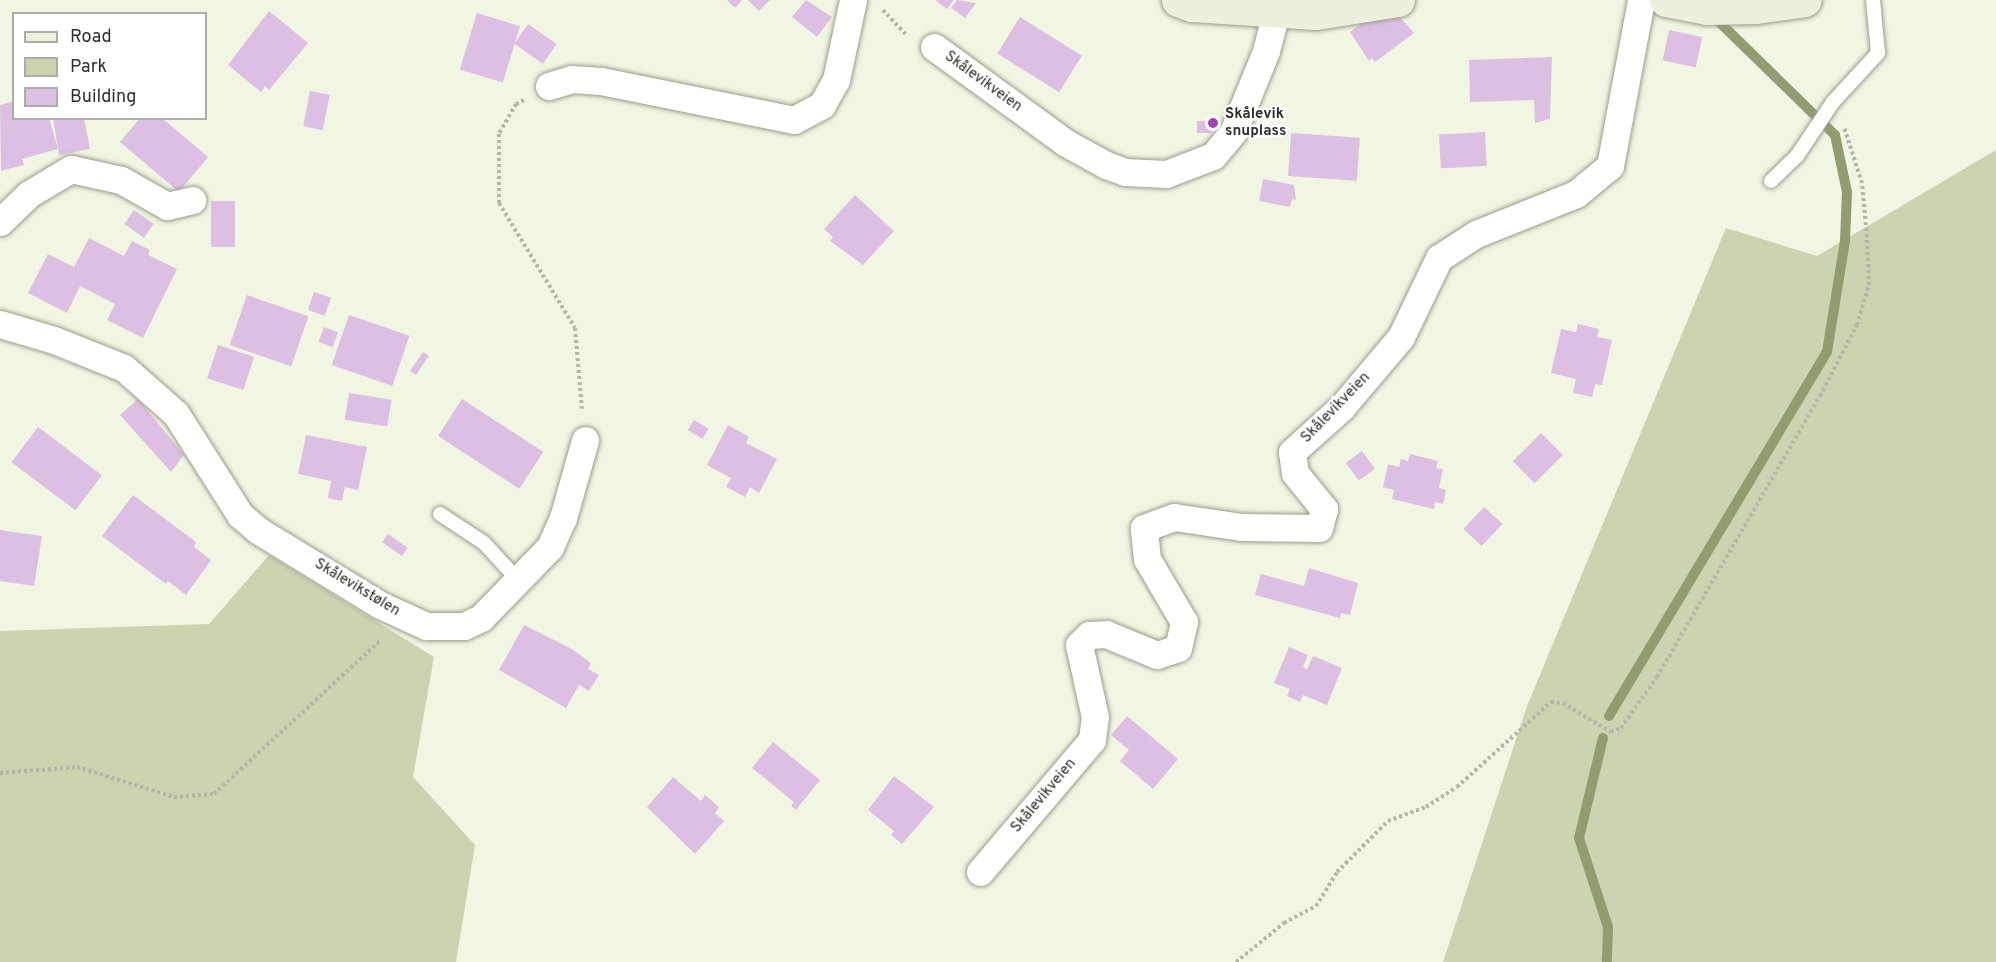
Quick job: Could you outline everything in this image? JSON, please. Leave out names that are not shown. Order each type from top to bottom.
[{"type":"main road","points":[[1178,0],[1276,12],[1316,13],[1398,0]]},
{"type":"main road","points":[[1666,0],[1707,8],[1756,7],[1805,0]]},
{"type":"street","points":[[549,86],[572,80],[601,81],[794,120],[822,105],[836,80],[853,0]]},
{"type":"street","name":"Skålevikveien","points":[[980,872],[1092,740],[1095,717],[1079,645],[1089,635],[1106,634],[1157,655],[1179,648],[1184,622],[1147,560],[1144,528],[1174,517],[1242,527],[1319,528],[1324,509],[1295,473],[1292,452],[1341,408],[1401,337],[1439,258],[1476,234],[1576,194],[1610,166],[1641,0]]},
{"type":"street","name":"Skålevikveien","points":[[934,47],[1066,143],[1096,160],[1125,172],[1166,174],[1213,156],[1233,132],[1266,51],[1276,12]]},
{"type":"street","points":[[0,222],[29,194],[71,169],[121,180],[167,206],[192,200]]},
{"type":"street","name":"Skålevikstølen","points":[[0,324],[54,340],[124,368],[176,414],[240,515],[259,531],[406,617],[426,626],[464,626],[481,618],[550,547],[563,518],[585,440]]},
{"type":"lane","points":[[1772,181],[1797,156],[1833,102],[1878,53],[1873,0]]},
{"type":"lane","points":[[441,514],[484,543],[519,581]]},
{"type":"path","points":[[880,7],[912,40],[934,47]]},
{"type":"path","points":[[549,86],[516,104],[499,134],[499,203],[575,328],[585,440]]},
{"type":"path","points":[[1236,962],[1284,923],[1316,906],[1337,872],[1388,821],[1426,807],[1457,788],[1551,702],[1563,703],[1611,732],[1622,728],[1658,677],[1829,380],[1863,305],[1869,285],[1865,204],[1852,148],[1833,102]]},
{"type":"path","points":[[0,773],[77,766],[174,797],[214,794],[406,617]]},
{"type":"green space","points":[[1996,150],[1996,962],[1443,962],[1527,706],[1726,228],[1817,256]]},
{"type":"green space","points":[[269,555],[434,657],[413,777],[475,845],[456,962],[0,962],[0,631],[209,624]]},
{"type":"building","points":[[727,0],[742,0],[735,8]]},
{"type":"building","points":[[748,0],[770,0],[759,11]]},
{"type":"building","points":[[806,0],[832,17],[817,37],[792,17]]},
{"type":"building","points":[[935,0],[954,0],[947,9]]},
{"type":"building","points":[[957,0],[976,3],[965,18],[951,8]]},
{"type":"building","points":[[1393,9],[1414,33],[1375,62],[1372,58],[1369,61],[1350,32],[1378,10]]},
{"type":"building","points":[[269,11],[308,43],[269,90],[265,86],[261,92],[228,65]]},
{"type":"building","points":[[477,13],[520,26],[503,83],[460,69]]},
{"type":"building","points":[[1020,17],[1082,56],[1059,92],[997,53]]},
{"type":"building","points":[[528,24],[557,44],[543,64],[514,44]]},
{"type":"building","points":[[1669,30],[1702,37],[1696,67],[1663,60]]},
{"type":"building","points":[[1552,57],[1550,119],[1535,123],[1534,100],[1470,102],[1469,60]]},
{"type":"building","points":[[310,91],[330,95],[323,130],[303,126]]},
{"type":"building","points":[[12,102],[12,120],[50,120],[58,149],[22,159],[24,165],[1,171],[0,105]]},
{"type":"building","points":[[53,120],[84,120],[90,149],[59,155]]},
{"type":"building","points":[[138,120],[164,120],[208,157],[179,192],[120,142]]},
{"type":"building","points":[[1197,121],[1212,121],[1212,133],[1197,133]]},
{"type":"building","points":[[1485,132],[1487,166],[1441,168],[1439,134]]},
{"type":"building","points":[[1291,133],[1360,138],[1357,181],[1288,176]]},
{"type":"building","points":[[1263,179],[1294,185],[1296,200],[1292,199],[1290,207],[1259,201]]},
{"type":"building","points":[[855,195],[894,231],[863,265],[830,241],[833,237],[824,229]]},
{"type":"building","points":[[211,201],[235,201],[235,247],[211,247]]},
{"type":"building","points":[[134,210],[154,224],[144,238],[124,224]]},
{"type":"building","points":[[89,238],[124,256],[132,241],[150,250],[148,255],[177,269],[143,338],[107,320],[115,304],[80,286],[67,313],[28,293],[48,254],[74,267]]},
{"type":"building","points":[[314,292],[331,298],[325,316],[308,310]]},
{"type":"building","points":[[247,295],[308,316],[291,366],[230,345]]},
{"type":"building","points":[[349,315],[410,336],[392,386],[332,365]]},
{"type":"building","points":[[1578,324],[1599,329],[1597,337],[1612,340],[1602,385],[1595,384],[1592,397],[1573,393],[1576,379],[1551,373],[1561,329],[1576,332]]},
{"type":"building","points":[[324,327],[338,332],[333,347],[319,342]]},
{"type":"building","points":[[218,345],[254,357],[243,390],[207,378]]},
{"type":"building","points":[[423,352],[429,356],[416,375],[410,371]]},
{"type":"building","points":[[349,393],[391,400],[387,426],[345,420]]},
{"type":"building","points":[[138,399],[184,455],[171,472],[120,415]]},
{"type":"building","points":[[462,399],[543,452],[519,489],[438,436]]},
{"type":"building","points":[[694,420],[709,429],[702,439],[688,430]]},
{"type":"building","points":[[728,425],[749,437],[746,443],[777,459],[759,493],[750,487],[745,497],[726,487],[731,478],[707,465]]},
{"type":"building","points":[[38,427],[102,475],[75,510],[12,462]]},
{"type":"building","points":[[1541,433],[1563,455],[1535,483],[1513,461]]},
{"type":"building","points":[[306,435],[367,447],[358,490],[345,487],[342,501],[328,498],[331,481],[298,474]]},
{"type":"building","points":[[1362,451],[1375,469],[1359,481],[1346,463]]},
{"type":"building","points":[[1410,454],[1438,461],[1436,468],[1443,469],[1439,488],[1446,490],[1443,504],[1435,502],[1434,509],[1392,499],[1394,490],[1383,487],[1388,464],[1399,467],[1401,459],[1408,461]]},
{"type":"building","points":[[133,495],[196,542],[194,547],[211,560],[186,595],[168,581],[166,584],[102,536]]},
{"type":"building","points":[[1484,507],[1502,524],[1482,546],[1464,529]]},
{"type":"building","points":[[0,530],[42,536],[34,586],[0,581]]},
{"type":"building","points":[[388,534],[408,548],[402,556],[382,542]]},
{"type":"building","points":[[1309,568],[1358,583],[1350,615],[1341,613],[1340,618],[1255,595],[1261,574],[1304,586]]},
{"type":"building","points":[[524,625],[572,649],[591,663],[588,669],[599,675],[589,691],[579,685],[566,708],[499,670]]},
{"type":"building","points":[[1289,647],[1308,655],[1303,667],[1307,669],[1313,656],[1342,668],[1327,705],[1303,695],[1300,702],[1287,696],[1290,689],[1274,683]]},
{"type":"building","points":[[1127,716],[1178,759],[1153,789],[1120,761],[1129,750],[1111,735]]},
{"type":"building","points":[[773,742],[820,780],[796,810],[791,806],[794,802],[752,768]]},
{"type":"building","points":[[894,776],[934,807],[902,844],[891,835],[894,831],[868,810]]},
{"type":"building","points":[[673,777],[701,801],[705,795],[719,807],[715,813],[724,821],[695,854],[647,807]]},
{"type":"waterway","points":[[1609,716],[1827,352],[1845,241],[1847,192],[1835,135],[1712,15]]},
{"type":"waterway","points":[[1603,738],[1579,838],[1608,927],[1607,962]]},
{"type":"place","name":"Skålevik snuplass","points":[[1213,123]]}]
